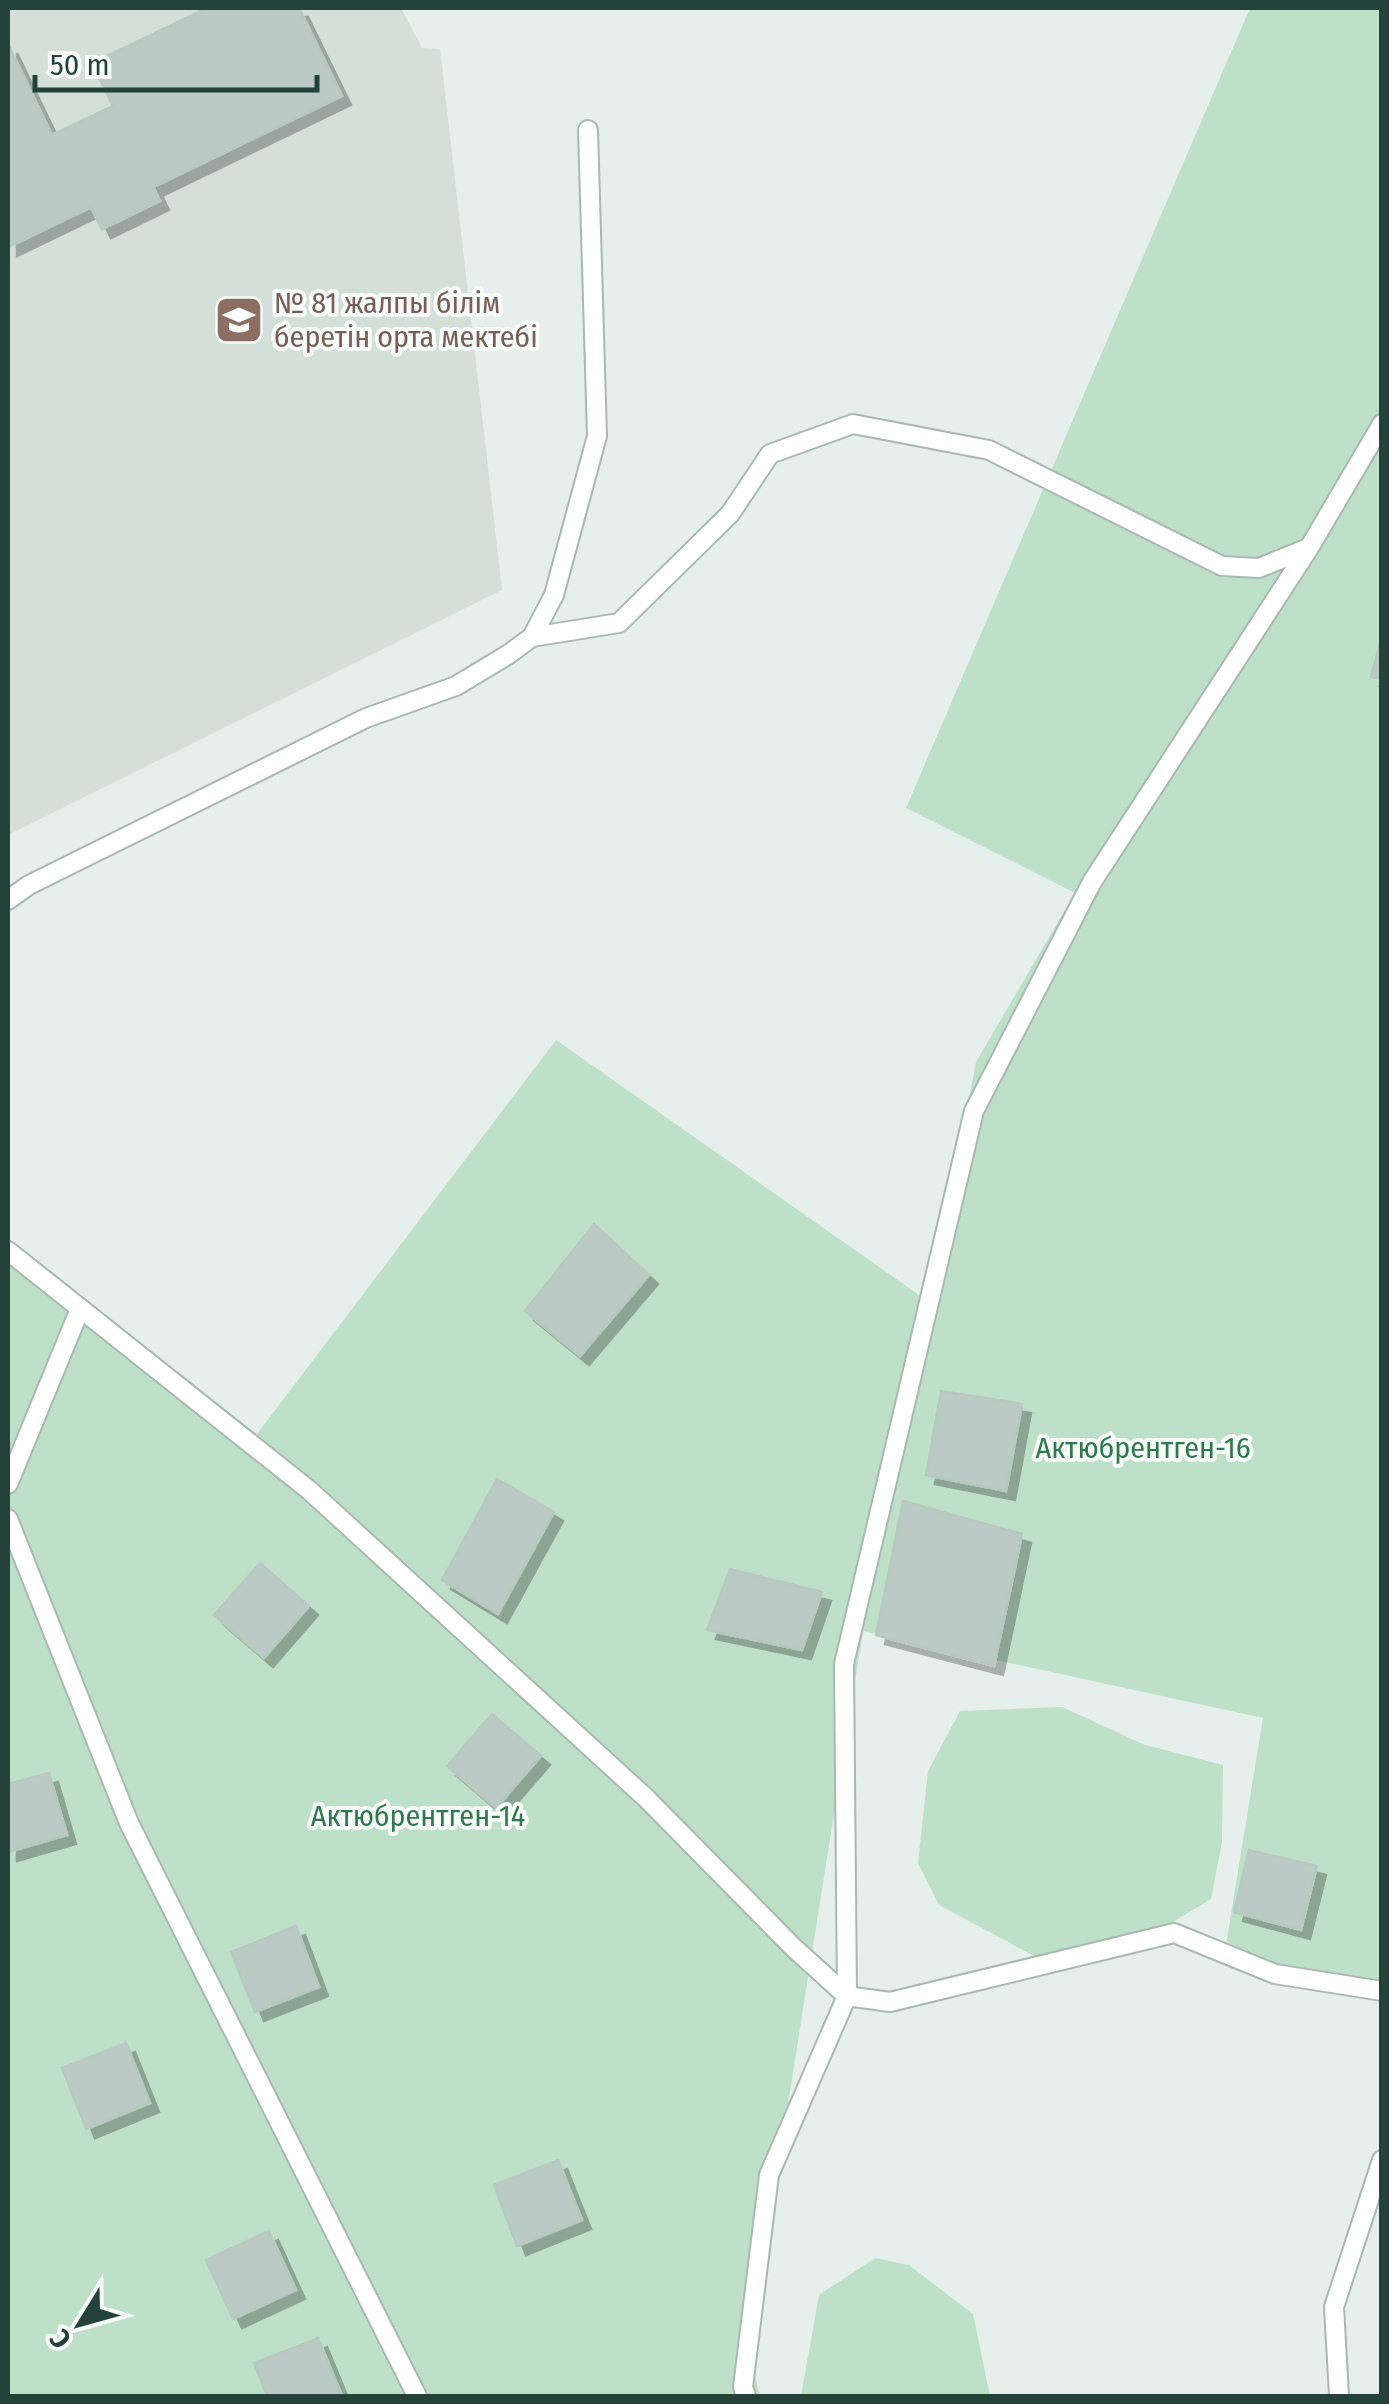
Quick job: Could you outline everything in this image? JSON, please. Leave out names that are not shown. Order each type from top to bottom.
[{"type":"lane","points":[[8,900],[29,885],[366,718],[456,686],[532,636],[554,595],[597,436],[588,130]]},
{"type":"lane","points":[[532,636],[618,623],[730,514],[770,454],[853,424],[988,450],[1222,566],[1259,568],[1308,548]]},
{"type":"lane","points":[[746,2396],[743,2387],[769,2175],[847,1996],[844,1664],[974,1110],[1092,882],[1308,548],[1382,424]]},
{"type":"lane","points":[[8,1251],[310,1490],[646,1798],[847,1996],[890,2002],[1174,1933],[1276,1974],[1382,1991]]},
{"type":"lane","points":[[8,1484],[80,1308]]},
{"type":"lane","points":[[8,1519],[129,1823],[417,2396]]},
{"type":"lane","points":[[1340,2396],[1334,2307],[1382,2160]]},
{"type":"shaded area","name":"№ 81 жалпы білім беретін орта мектебі","points":[[8,8],[401,8],[422,48],[440,49],[502,590],[8,835]]},
{"type":"green space","points":[[1250,8],[1381,8],[1381,2002],[1225,1951],[1263,1718],[863,1631],[749,2350],[760,2396],[8,2396],[8,1248],[257,1434],[556,1040],[929,1302],[976,1062],[1075,893],[906,808]]},
{"type":"green space","points":[[1062,1707],[1145,1745],[1223,1765],[1222,1842],[1211,1899],[1145,1939],[1038,1958],[939,1905],[918,1863],[928,1771],[960,1711]]},
{"type":"green space","points":[[875,2258],[909,2265],[973,2314],[990,2396],[801,2396],[819,2295]]},
{"type":"building","points":[[207,8],[299,8],[342,96],[153,187],[160,201],[102,229],[91,207],[8,247],[8,44],[52,135],[113,106],[92,63]]},
{"type":"building","points":[[1382,636],[1382,679],[1371,677]]},
{"type":"building","points":[[594,1224],[649,1275],[580,1356],[525,1311]]},
{"type":"building","points":[[941,1391],[1022,1404],[1006,1491],[926,1475]]},
{"type":"building","points":[[497,1479],[554,1512],[498,1614],[442,1580]]},
{"type":"building","points":[[903,1501],[1022,1534],[994,1666],[876,1635]]},
{"type":"building","points":[[260,1563],[309,1606],[264,1658],[214,1615]]},
{"type":"building","points":[[730,1569],[822,1592],[802,1650],[707,1630]]},
{"type":"building","points":[[492,1714],[541,1756],[496,1808],[447,1766]]},
{"type":"building","points":[[49,1773],[67,1835],[8,1852],[8,1784]]},
{"type":"building","points":[[1249,1850],[1317,1866],[1301,1930],[1234,1912]]},
{"type":"building","points":[[296,1926],[319,1987],[255,2012],[231,1952]]},
{"type":"building","points":[[126,2043],[150,2103],[86,2129],[62,2068]]},
{"type":"building","points":[[558,2160],[582,2220],[517,2246],[494,2185]]},
{"type":"building","points":[[269,2231],[296,2290],[233,2319],[206,2260]]},
{"type":"building","points":[[318,2338],[342,2396],[267,2396],[254,2363]]},
{"type":"place","name":"№ 81 жалпы білім беретін орта мектебі","points":[[239,320]]},
{"type":"park label","name":"Актюбрентген-16","points":[[1143,1448]]},
{"type":"park label","name":"Актюбрентген-14","points":[[418,1816]]}]
